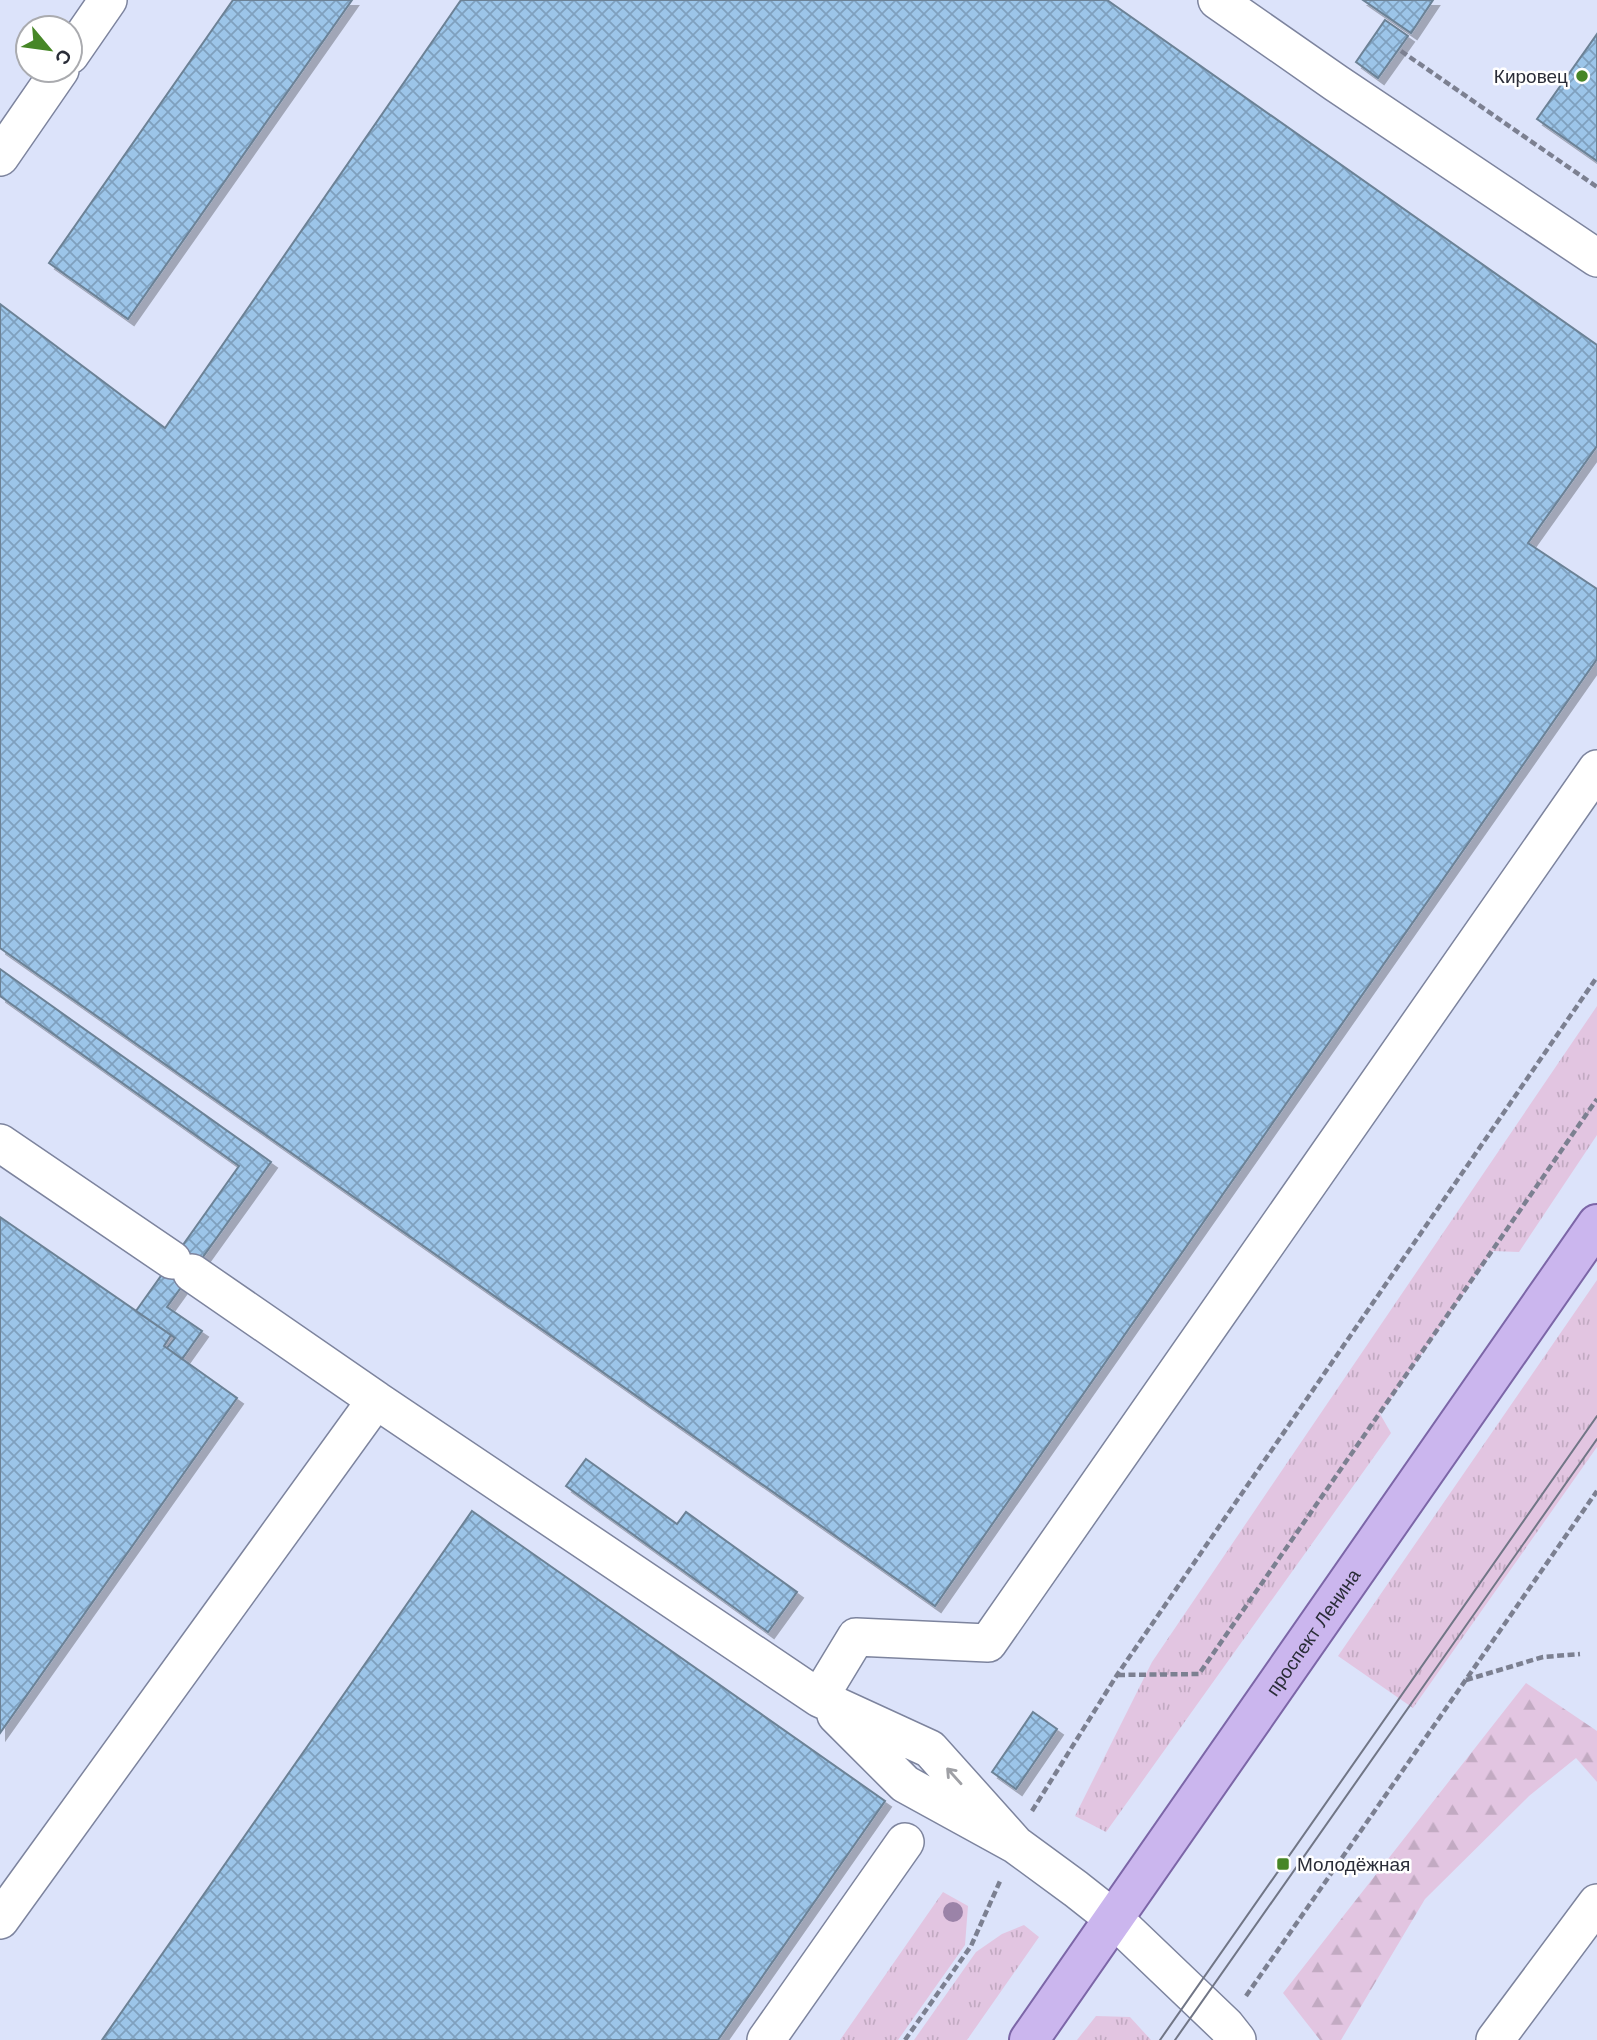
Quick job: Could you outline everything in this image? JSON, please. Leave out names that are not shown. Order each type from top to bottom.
[{"type":"main road","name":"проспект Ленина","points":[[1028,2040],[1597,1224]]},
{"type":"street","points":[[84,35],[108,0]]},
{"type":"street","points":[[1217,0],[1597,258]]},
{"type":"street","points":[[0,157],[50,84]]},
{"type":"street","points":[[819,1698],[856,1637],[988,1643],[1597,769]]},
{"type":"street","points":[[0,1143],[819,1698],[905,1784],[1016,1845],[1114,1919],[1232,2033]]},
{"type":"street","points":[[0,1920],[376,1399]]},
{"type":"street","points":[[766,2040],[905,1842]]},
{"type":"street","points":[[1495,2040],[1591,1923]]},
{"type":"path","points":[[1401,51],[1597,187]]},
{"type":"path","points":[[905,2040],[971,1946],[1037,1800],[1117,1675],[1597,977]]},
{"type":"path","points":[[1117,1675],[1199,1674],[1597,1099]]},
{"type":"path","points":[[1232,2033],[1464,1681],[1597,1491]]},
{"type":"path","points":[[1464,1681],[1543,1657],[1580,1654]]},
{"type":"green space","points":[[1597,1006],[1597,1135],[1519,1252],[1493,1251],[1380,1414],[1391,1433],[1106,1832],[1075,1816],[1152,1662]]},
{"type":"green space","points":[[1597,1280],[1597,1447],[1413,1708],[1338,1656]]},
{"type":"green space","points":[[1526,1683],[1597,1731],[1597,1782],[1576,1758],[1529,1796],[1425,1899],[1341,2040],[1320,2040],[1283,1993]]},
{"type":"green space","points":[[943,1892],[968,1906],[965,1945],[898,2040],[840,2040]]},
{"type":"green space","points":[[1024,1925],[1039,1937],[967,2040],[914,2040],[976,1952],[1002,1934]]},
{"type":"green space","points":[[1096,2016],[1130,2017],[1151,2040],[1077,2040]]},
{"type":"building","points":[[233,0],[352,0],[128,319],[49,263]]},
{"type":"building","points":[[461,0],[1107,0],[1597,345],[1597,446],[1528,543],[1597,589],[1597,659],[935,1606],[0,948],[0,304],[165,428]]},
{"type":"building","points":[[1363,0],[1433,0],[1411,33]]},
{"type":"building","points":[[1385,20],[1408,36],[1378,78],[1356,62]]},
{"type":"building","name":"Кировец","points":[[1597,34],[1597,161],[1537,119]]},
{"type":"building","points":[[0,969],[271,1162],[167,1307],[202,1331],[182,1359],[167,1348],[175,1338],[136,1311],[239,1166],[0,996]]},
{"type":"building","points":[[0,1217],[171,1335],[164,1346],[237,1398],[0,1733]]},
{"type":"building","points":[[586,1459],[677,1524],[686,1512],[797,1592],[768,1632],[566,1486]]},
{"type":"building","points":[[472,1511],[885,1801],[718,2040],[102,2040]]},
{"type":"building","points":[[1033,1712],[1057,1729],[1016,1789],[992,1772]]},
{"type":"tram line","points":[[1160,2040],[1597,1416]]},
{"type":"tram line","points":[[1175,2040],[1597,1439]]},
{"type":"place","name":"Кировец","points":[[1582,76]]},
{"type":"place","name":"Молодёжная","points":[[1283,1864]]}]
